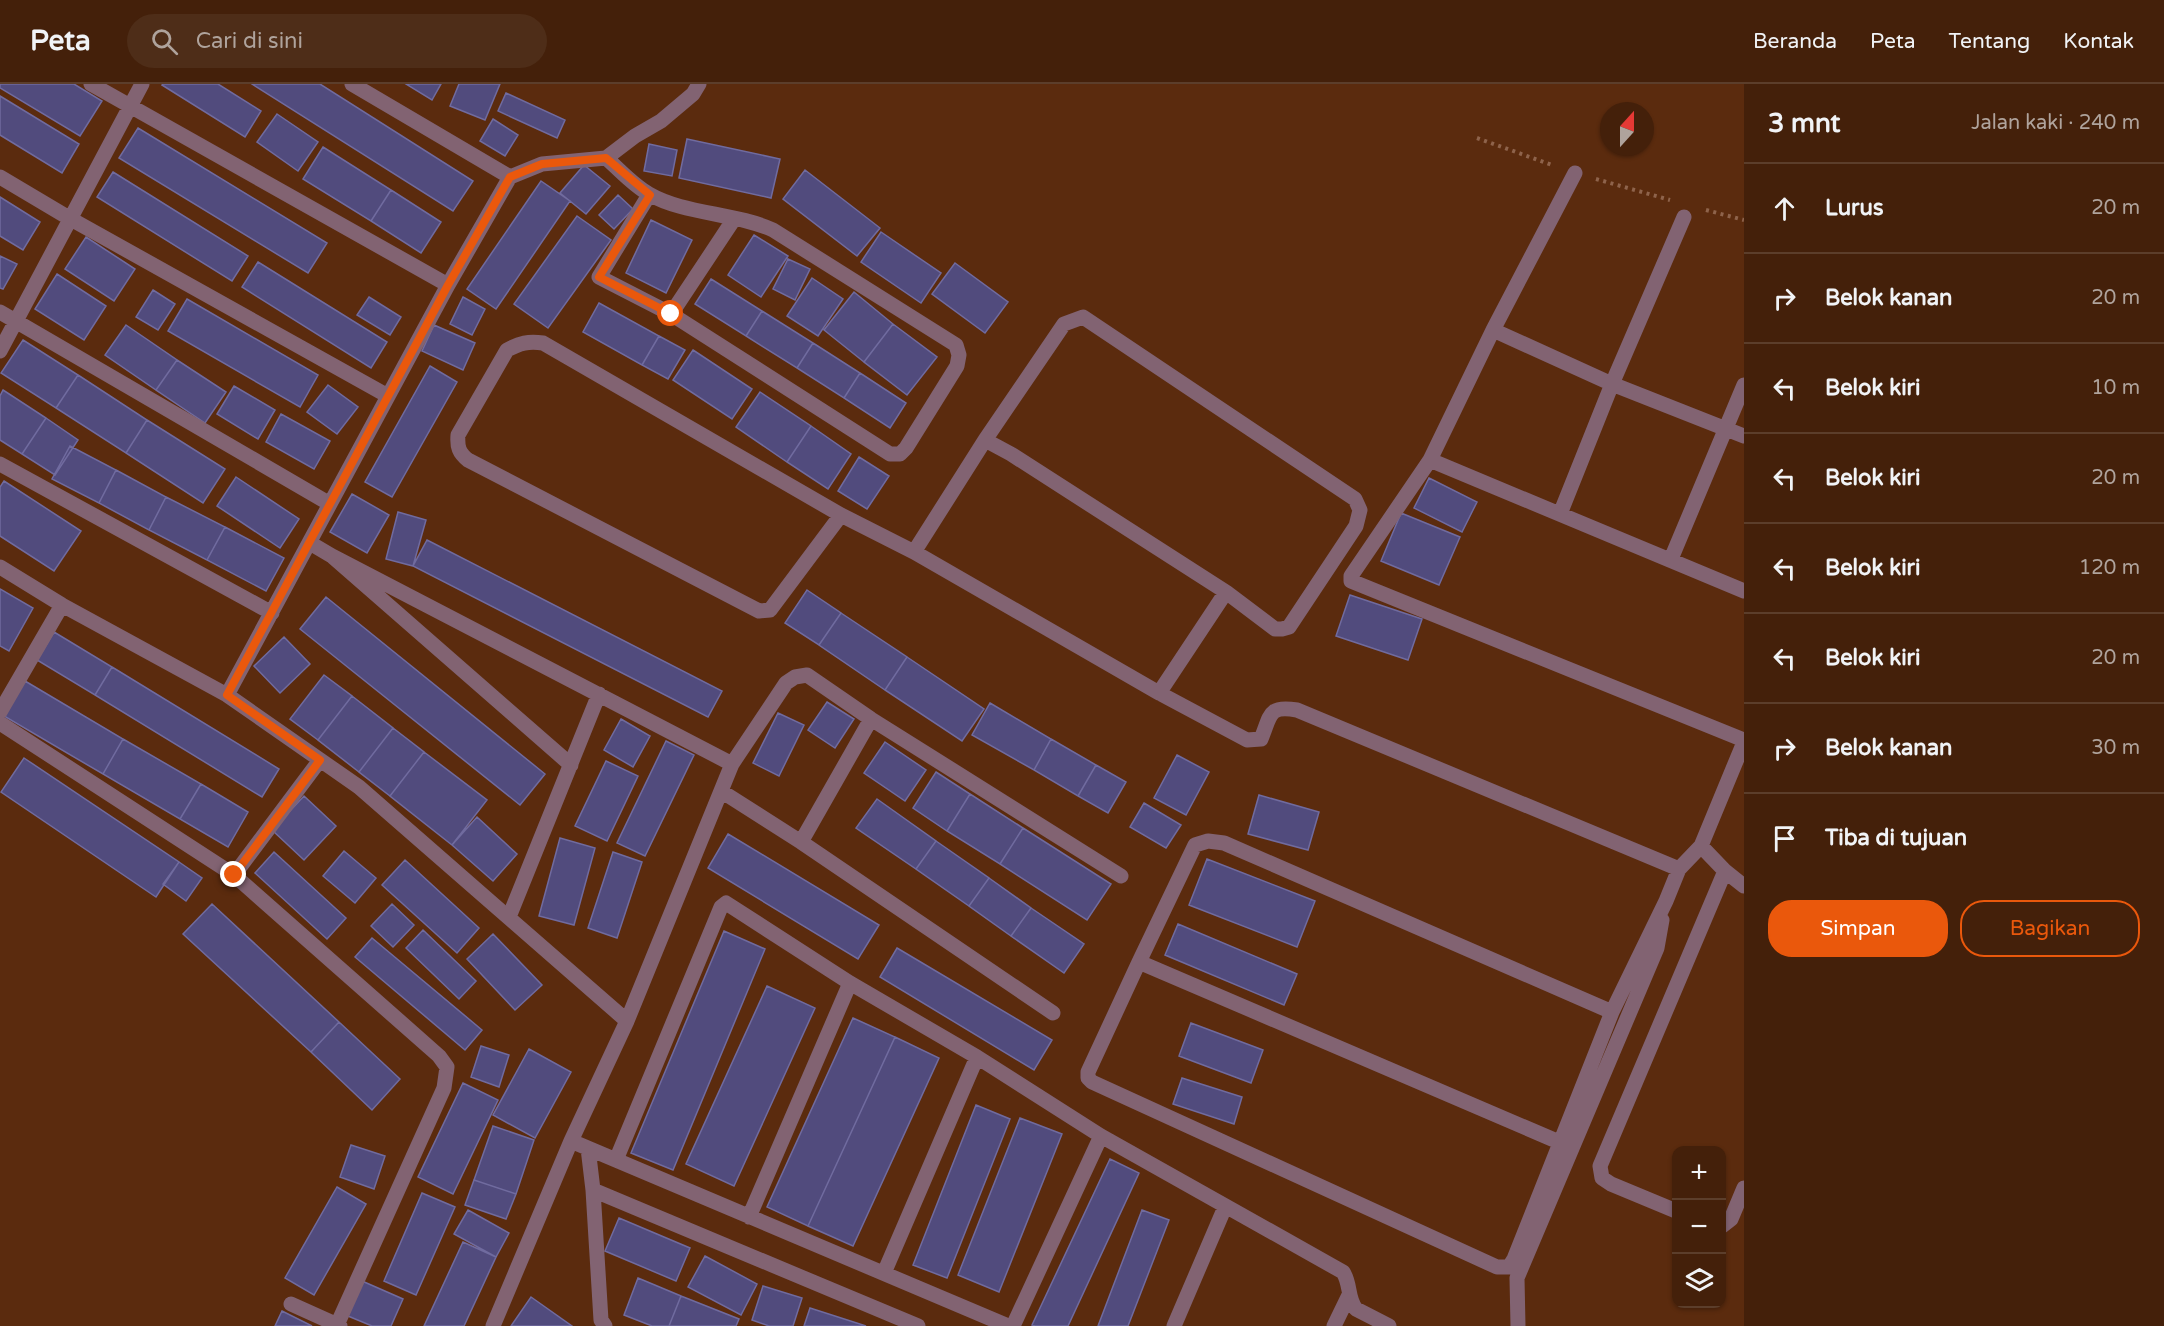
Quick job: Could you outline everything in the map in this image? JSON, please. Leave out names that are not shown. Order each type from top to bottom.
[{"type":"street","points":[[91,84],[448,285]]},
{"type":"street","points":[[0,351],[142,84]]},
{"type":"street","points":[[352,84],[510,177]]},
{"type":"street","points":[[227,695],[448,285],[510,177],[542,164],[606,158],[635,136],[662,121],[693,94],[699,84]]},
{"type":"street","points":[[606,158],[650,195],[665,201],[757,223],[773,230],[956,345],[959,355],[957,366],[900,454],[890,454],[671,314],[599,277],[650,195]]},
{"type":"street","points":[[1575,173],[1493,330],[1430,460],[1352,576],[1352,581],[1744,741],[1701,846],[1679,869],[1666,901],[1612,1012],[1514,1259],[1509,1267],[1497,1267],[1092,1082],[1088,1078],[1088,1072],[1195,845],[1208,841],[1224,843],[1612,1012]]},
{"type":"street","points":[[0,177],[388,396]]},
{"type":"street","points":[[1560,514],[1612,384],[1684,217]]},
{"type":"street","points":[[671,314],[734,219]]},
{"type":"street","points":[[0,312],[330,504]]},
{"type":"street","points":[[914,552],[986,440],[1064,324],[1083,317],[1355,499],[1360,510],[1356,526],[1289,627],[1282,630],[1275,629],[1226,592],[986,440]]},
{"type":"street","points":[[1493,330],[1612,384],[1744,436]]},
{"type":"street","points":[[841,515],[770,610],[759,611],[468,460],[461,454],[458,435],[507,350],[529,341],[543,344],[841,515],[914,552],[1159,693],[1247,740],[1261,739],[1272,712],[1276,709],[1283,707],[1297,710],[1679,869]]},
{"type":"street","points":[[1671,559],[1744,386]]},
{"type":"street","points":[[1430,460],[1744,591]]},
{"type":"street","points":[[0,464],[272,613]]},
{"type":"street","points":[[310,543],[732,764]]},
{"type":"street","points":[[332,556],[571,765]]},
{"type":"street","points":[[0,567],[62,605],[227,695],[359,787],[627,1021]]},
{"type":"street","points":[[1159,693],[1226,592]]},
{"type":"street","points":[[0,712],[62,605]]},
{"type":"street","points":[[493,1326],[571,1141],[627,1021],[732,764],[786,683],[795,677],[807,675],[871,719],[1121,876]]},
{"type":"street","points":[[508,917],[599,694]]},
{"type":"street","points":[[801,842],[871,719]]},
{"type":"street","points":[[0,723],[234,875],[439,1056],[447,1067],[444,1088],[339,1325],[291,1304]]},
{"type":"street","points":[[234,875],[320,760]]},
{"type":"street","points":[[721,791],[801,842],[1053,1013]]},
{"type":"street","points":[[1701,846],[1725,872],[1744,886]]},
{"type":"street","points":[[1672,1209],[1611,1184],[1602,1178],[1600,1166],[1725,872]]},
{"type":"street","points":[[1518,1326],[1517,1278],[1657,948],[1666,901]]},
{"type":"street","points":[[616,1160],[721,907],[726,903],[850,983],[977,1057],[1101,1136],[1343,1272],[1348,1280],[1349,1295],[1356,1309],[1389,1326]]},
{"type":"street","points":[[1139,962],[1559,1142]]},
{"type":"street","points":[[749,1217],[850,983]]},
{"type":"street","points":[[884,1273],[977,1057]]},
{"type":"street","points":[[1013,1326],[1101,1136]]},
{"type":"street","points":[[571,1141],[1008,1326]]},
{"type":"street","points":[[588,1148],[593,1190],[601,1320],[605,1326]]},
{"type":"street","points":[[1726,1223],[1731,1219],[1744,1188]]},
{"type":"street","points":[[593,1190],[918,1326]]},
{"type":"street","points":[[1174,1326],[1225,1207]]},
{"type":"street","points":[[1334,1326],[1349,1295]]},
{"type":"path","points":[[1477,138],[1575,173],[1677,201]]},
{"type":"path","points":[[1699,208],[1744,220]]},
{"type":"building","points":[[0,84],[74,84],[102,101],[80,136],[0,88]]},
{"type":"building","points":[[163,84],[218,84],[261,111],[245,137]]},
{"type":"building","points":[[252,84],[320,84],[473,181],[453,211]]},
{"type":"building","points":[[406,84],[441,84],[432,100]]},
{"type":"building","points":[[459,84],[500,84],[485,120],[450,106]]},
{"type":"building","points":[[506,93],[565,120],[557,138],[498,111]]},
{"type":"building","points":[[0,96],[79,144],[62,173],[0,135]]},
{"type":"building","points":[[277,114],[318,142],[298,171],[257,142]]},
{"type":"building","points":[[493,119],[518,135],[505,156],[480,141]]},
{"type":"building","points":[[138,128],[327,243],[308,273],[119,158]]},
{"type":"building","points":[[687,139],[780,159],[771,198],[679,178]]},
{"type":"building","points":[[649,144],[677,150],[672,176],[644,171]]},
{"type":"building","points":[[323,147],[391,190],[371,221],[303,179]]},
{"type":"building","points":[[584,165],[610,186],[586,214],[560,193]]},
{"type":"building","points":[[805,170],[880,228],[857,256],[783,199]]},
{"type":"building","points":[[113,172],[248,256],[232,281],[97,197]]},
{"type":"building","points":[[541,181],[570,201],[496,309],[467,289]]},
{"type":"building","points":[[391,190],[441,222],[421,253],[371,221]]},
{"type":"building","points":[[618,195],[633,209],[614,229],[599,215]]},
{"type":"building","points":[[0,197],[40,222],[23,250],[0,236]]},
{"type":"building","points":[[577,216],[611,240],[548,328],[514,304]]},
{"type":"building","points":[[651,220],[692,240],[666,293],[626,273]]},
{"type":"building","points":[[881,232],[941,273],[921,303],[861,262]]},
{"type":"building","points":[[754,235],[788,256],[761,297],[728,275]]},
{"type":"building","points":[[86,237],[135,269],[114,301],[65,269]]},
{"type":"building","points":[[0,256],[17,264],[3,289],[0,288]]},
{"type":"building","points":[[788,259],[810,269],[795,300],[773,289]]},
{"type":"building","points":[[258,262],[387,342],[371,368],[242,287]]},
{"type":"building","points":[[955,263],[1008,302],[985,333],[932,294]]},
{"type":"building","points":[[57,274],[106,306],[84,340],[35,309]]},
{"type":"building","points":[[812,278],[843,299],[818,336],[787,316]]},
{"type":"building","points":[[711,279],[762,311],[746,336],[695,304]]},
{"type":"building","points":[[153,290],[175,304],[158,330],[136,317]]},
{"type":"building","points":[[854,292],[893,324],[864,362],[824,330]]},
{"type":"building","points":[[369,297],[401,317],[390,335],[357,315]]},
{"type":"building","points":[[463,297],[485,309],[472,335],[450,324]]},
{"type":"building","points":[[187,299],[318,375],[300,407],[168,331]]},
{"type":"building","points":[[599,303],[659,336],[642,365],[583,332]]},
{"type":"building","points":[[762,311],[813,343],[797,368],[746,336]]},
{"type":"building","points":[[893,324],[937,357],[907,395],[864,362]]},
{"type":"building","points":[[126,325],[177,360],[156,390],[105,355]]},
{"type":"building","points":[[434,325],[475,343],[463,370],[422,351]]},
{"type":"building","points":[[659,336],[685,350],[668,379],[642,365]]},
{"type":"building","points":[[23,340],[78,375],[56,408],[1,373]]},
{"type":"building","points":[[813,343],[860,373],[844,398],[797,368]]},
{"type":"building","points":[[693,350],[752,389],[732,419],[673,380]]},
{"type":"building","points":[[177,360],[226,392],[205,423],[156,390]]},
{"type":"building","points":[[430,366],[457,382],[392,497],[365,482]]},
{"type":"building","points":[[860,373],[906,403],[890,428],[844,398]]},
{"type":"building","points":[[78,375],[147,420],[126,453],[56,408]]},
{"type":"building","points":[[328,385],[358,407],[337,434],[307,412]]},
{"type":"building","points":[[234,386],[275,410],[258,439],[217,414]]},
{"type":"building","points":[[3,390],[46,418],[22,454],[0,440],[0,396]]},
{"type":"building","points":[[760,392],[811,426],[787,462],[736,427]]},
{"type":"building","points":[[281,414],[330,441],[314,469],[266,442]]},
{"type":"building","points":[[46,418],[78,440],[55,475],[22,454]]},
{"type":"building","points":[[147,420],[225,469],[203,503],[126,453]]},
{"type":"building","points":[[811,426],[851,454],[828,489],[787,462]]},
{"type":"building","points":[[70,446],[116,470],[99,503],[52,479]]},
{"type":"building","points":[[859,457],[889,476],[867,509],[838,491]]},
{"type":"building","points":[[116,470],[166,497],[149,530],[99,503]]},
{"type":"building","points":[[236,477],[299,519],[280,548],[217,506]]},
{"type":"building","points":[[1429,478],[1477,502],[1462,532],[1414,508]]},
{"type":"building","points":[[4,481],[81,531],[54,571],[0,536],[0,487]]},
{"type":"building","points":[[352,494],[389,515],[367,553],[330,532]]},
{"type":"building","points":[[166,497],[225,527],[207,560],[149,530]]},
{"type":"building","points":[[398,512],[426,520],[413,566],[386,559]]},
{"type":"building","points":[[1401,513],[1460,537],[1439,585],[1381,561]]},
{"type":"building","points":[[225,527],[284,558],[266,591],[207,560]]},
{"type":"building","points":[[427,540],[722,691],[708,717],[413,566]]},
{"type":"building","points":[[0,589],[33,608],[9,651],[0,646]]},
{"type":"building","points":[[807,590],[841,613],[819,645],[785,623]]},
{"type":"building","points":[[1350,595],[1422,619],[1408,660],[1336,636]]},
{"type":"building","points":[[326,597],[545,774],[520,805],[300,629]]},
{"type":"building","points":[[841,613],[907,657],[885,690],[819,645]]},
{"type":"building","points":[[54,632],[112,667],[95,695],[37,660]]},
{"type":"building","points":[[284,637],[310,664],[280,693],[254,666]]},
{"type":"building","points":[[907,657],[984,709],[962,741],[885,690]]},
{"type":"building","points":[[112,667],[279,769],[262,797],[95,695]]},
{"type":"building","points":[[324,675],[352,696],[318,740],[290,719]]},
{"type":"building","points":[[25,681],[123,739],[103,774],[4,716]]},
{"type":"building","points":[[352,696],[393,728],[359,772],[318,740]]},
{"type":"building","points":[[827,702],[854,719],[835,748],[808,730]]},
{"type":"building","points":[[990,703],[1051,739],[1034,770],[972,735]]},
{"type":"building","points":[[778,713],[804,725],[779,776],[753,763]]},
{"type":"building","points":[[621,719],[650,736],[633,767],[604,750]]},
{"type":"building","points":[[393,728],[424,752],[390,796],[359,772]]},
{"type":"building","points":[[123,739],[201,784],[180,819],[103,774]]},
{"type":"building","points":[[1051,739],[1096,765],[1078,796],[1034,770]]},
{"type":"building","points":[[666,741],[694,755],[645,856],[617,843]]},
{"type":"building","points":[[885,742],[926,770],[905,801],[864,773]]},
{"type":"building","points":[[424,752],[487,800],[452,845],[390,796]]},
{"type":"building","points":[[1177,755],[1209,772],[1186,815],[1154,798]]},
{"type":"building","points":[[24,758],[179,862],[156,897],[1,792]]},
{"type":"building","points":[[606,761],[638,776],[607,841],[575,826]]},
{"type":"building","points":[[1096,765],[1126,782],[1108,813],[1078,796]]},
{"type":"building","points":[[936,772],[970,794],[947,831],[913,808]]},
{"type":"building","points":[[201,784],[248,812],[228,847],[180,819]]},
{"type":"building","points":[[970,794],[1023,828],[1000,864],[947,831]]},
{"type":"building","points":[[1259,795],[1319,812],[1308,850],[1248,834]]},
{"type":"building","points":[[304,796],[336,826],[304,860],[272,830]]},
{"type":"building","points":[[877,799],[936,841],[916,869],[856,828]]},
{"type":"building","points":[[1144,803],[1181,825],[1166,848],[1130,827]]},
{"type":"building","points":[[477,817],[517,854],[493,881],[452,845]]},
{"type":"building","points":[[1023,828],[1111,884],[1087,920],[1000,864]]},
{"type":"building","points":[[728,834],[879,925],[858,959],[708,868]]},
{"type":"building","points":[[560,838],[595,848],[574,925],[539,916]]},
{"type":"building","points":[[936,841],[989,878],[969,906],[916,869]]},
{"type":"building","points":[[344,851],[376,878],[355,903],[323,876]]},
{"type":"building","points":[[274,852],[346,918],[327,939],[255,873]]},
{"type":"building","points":[[613,852],[642,862],[617,938],[588,928]]},
{"type":"building","points":[[1207,859],[1315,901],[1297,947],[1189,905]]},
{"type":"building","points":[[405,860],[479,928],[457,953],[382,885]]},
{"type":"building","points":[[179,862],[202,878],[186,901],[163,884]]},
{"type":"building","points":[[989,878],[1031,908],[1011,936],[969,906]]},
{"type":"building","points":[[212,904],[339,1022],[311,1052],[183,934]]},
{"type":"building","points":[[392,904],[414,925],[393,947],[371,926]]},
{"type":"building","points":[[1031,908],[1084,944],[1064,973],[1011,936]]},
{"type":"building","points":[[1178,924],[1297,974],[1284,1005],[1165,955]]},
{"type":"building","points":[[423,930],[476,981],[459,999],[406,948]]},
{"type":"building","points":[[724,931],[765,949],[673,1170],[631,1153]]},
{"type":"building","points":[[493,934],[542,985],[515,1010],[467,959]]},
{"type":"building","points":[[372,938],[482,1030],[465,1050],[355,957]]},
{"type":"building","points":[[897,948],[1052,1040],[1034,1070],[880,977]]},
{"type":"building","points":[[767,986],[815,1008],[734,1186],[686,1164]]},
{"type":"building","points":[[853,1018],[895,1037],[808,1226],[767,1207]]},
{"type":"building","points":[[339,1022],[400,1079],[372,1110],[311,1052]]},
{"type":"building","points":[[1191,1023],[1263,1050],[1251,1083],[1179,1056]]},
{"type":"building","points":[[895,1037],[939,1058],[853,1246],[808,1226]]},
{"type":"building","points":[[481,1046],[509,1055],[499,1087],[471,1077]]},
{"type":"building","points":[[529,1049],[571,1072],[535,1138],[493,1115]]},
{"type":"building","points":[[1182,1078],[1242,1097],[1234,1124],[1173,1104]]},
{"type":"building","points":[[463,1083],[498,1100],[453,1194],[418,1177]]},
{"type":"building","points":[[976,1105],[1010,1119],[947,1278],[913,1265]]},
{"type":"building","points":[[1020,1118],[1062,1134],[999,1292],[958,1275]]},
{"type":"building","points":[[493,1126],[534,1140],[516,1194],[474,1180]]},
{"type":"building","points":[[351,1145],[385,1156],[374,1189],[340,1177]]},
{"type":"building","points":[[1110,1159],[1139,1173],[1068,1326],[1032,1325]]},
{"type":"building","points":[[474,1180],[516,1194],[506,1219],[465,1205]]},
{"type":"building","points":[[337,1187],[366,1204],[314,1295],[285,1278]]},
{"type":"building","points":[[422,1193],[455,1207],[416,1295],[384,1281]]},
{"type":"building","points":[[468,1210],[509,1233],[496,1257],[454,1234]]},
{"type":"building","points":[[1142,1210],[1169,1220],[1128,1326],[1098,1326]]},
{"type":"building","points":[[619,1218],[690,1248],[676,1281],[605,1251]]},
{"type":"building","points":[[463,1242],[496,1257],[464,1326],[424,1326]]},
{"type":"building","points":[[705,1256],[757,1284],[741,1315],[688,1287]]},
{"type":"building","points":[[638,1278],[681,1296],[669,1326],[652,1326],[624,1315]]},
{"type":"building","points":[[362,1281],[403,1299],[391,1326],[372,1326],[348,1316]]},
{"type":"building","points":[[763,1286],[802,1298],[793,1326],[769,1326],[752,1320]]},
{"type":"building","points":[[681,1296],[739,1319],[736,1326],[669,1326]]},
{"type":"building","points":[[531,1297],[572,1326],[511,1326]]},
{"type":"building","points":[[810,1308],[866,1326],[804,1326]]},
{"type":"building","points":[[282,1311],[312,1326],[275,1326]]},
{"type":"route","points":[[234,875],[320,760],[227,695],[448,285],[510,177],[542,164],[606,158],[650,195],[599,277],[671,314]]}]
